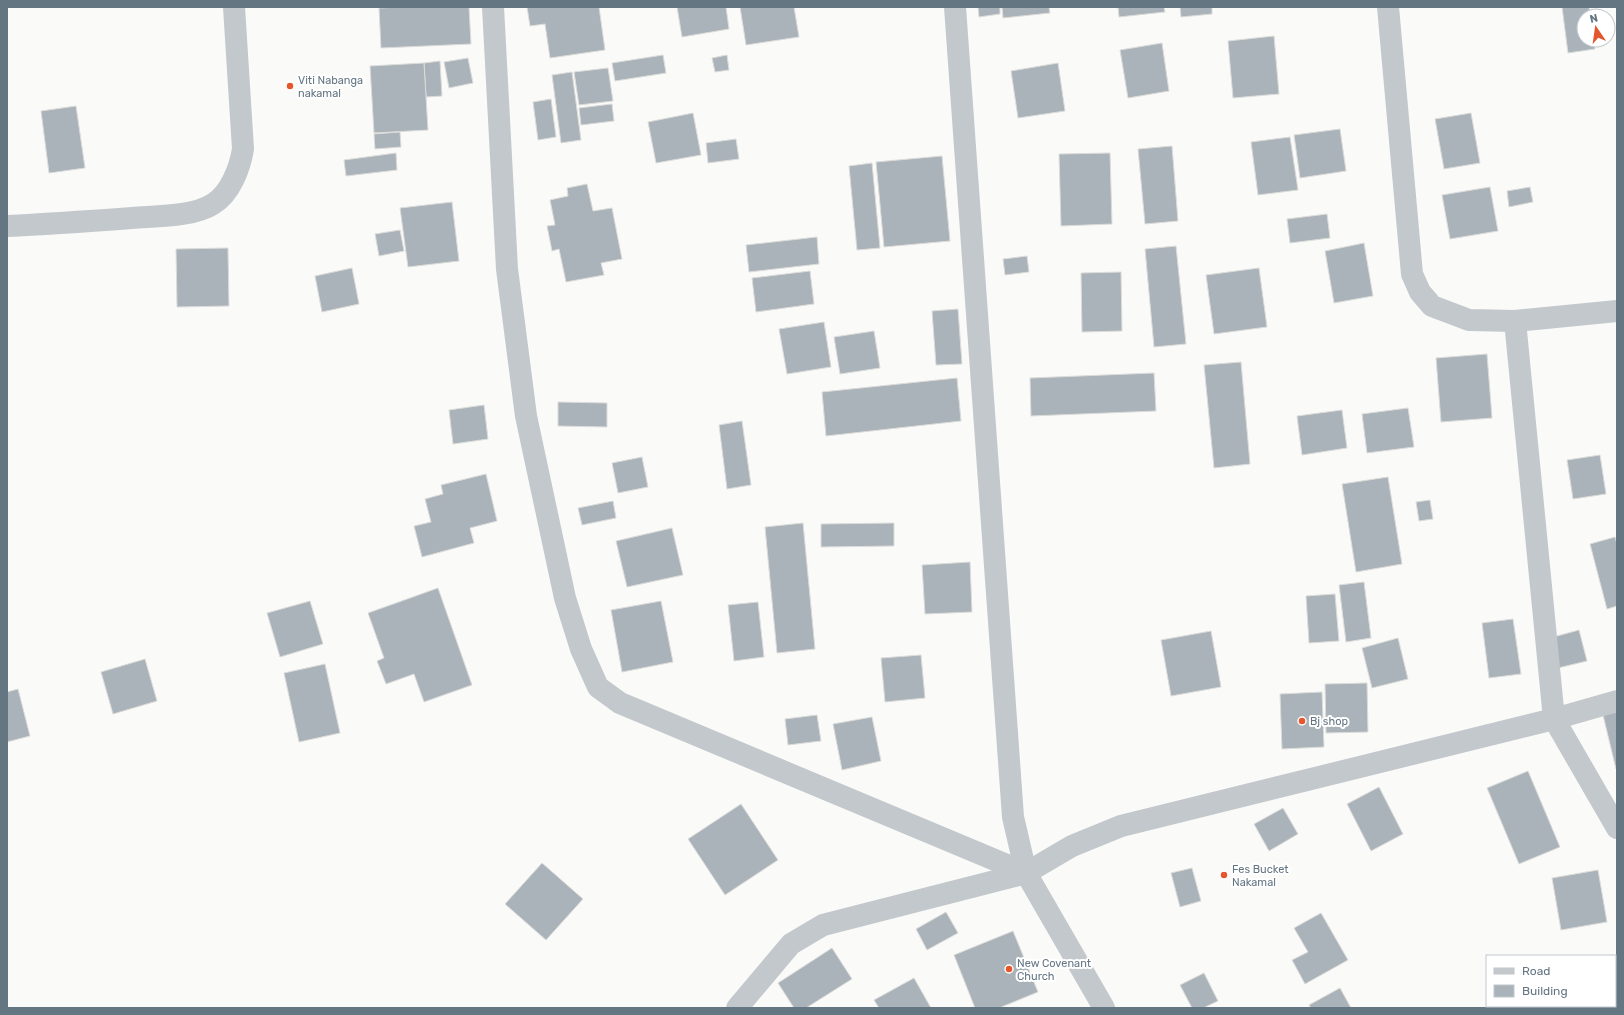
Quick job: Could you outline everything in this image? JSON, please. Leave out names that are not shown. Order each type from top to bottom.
[{"type":"street","points":[[7,226],[164,216],[194,212],[214,204],[234,178],[240,165],[243,149],[234,7]]},
{"type":"street","points":[[493,7],[507,269],[524,408],[566,598],[581,649],[598,686],[620,703],[1026,873]]},
{"type":"street","points":[[955,7],[1013,817],[1026,873],[1104,1008]]},
{"type":"street","points":[[1388,7],[1412,274],[1420,292],[1432,306],[1469,320],[1515,321],[1617,311]]},
{"type":"street","points":[[1515,321],[1554,719],[1617,828]]},
{"type":"street","points":[[737,1008],[791,944],[823,925],[1026,873],[1072,846],[1121,826],[1554,719],[1617,701]]},
{"type":"building","points":[[469,7],[471,44],[381,48],[379,8]]},
{"type":"building","points":[[527,7],[599,7],[605,50],[550,58],[545,24],[530,26]]},
{"type":"building","points":[[677,7],[726,7],[729,29],[682,37]]},
{"type":"building","points":[[740,7],[794,7],[799,37],[746,45]]},
{"type":"building","points":[[978,7],[1000,7],[1000,14],[979,17]]},
{"type":"building","points":[[1002,7],[1049,7],[1050,13],[1003,18]]},
{"type":"building","points":[[1118,7],[1164,7],[1165,12],[1119,17]]},
{"type":"building","points":[[1180,7],[1212,7],[1212,14],[1181,17]]},
{"type":"building","points":[[1562,7],[1589,7],[1576,8],[1576,48],[1595,49],[1568,53]]},
{"type":"building","points":[[1274,36],[1279,94],[1233,98],[1228,41]]},
{"type":"building","points":[[1162,43],[1169,91],[1128,98],[1120,50]]},
{"type":"building","points":[[663,55],[666,73],[615,81],[612,63]]},
{"type":"building","points":[[727,55],[729,70],[715,72],[712,58]]},
{"type":"building","points":[[468,58],[473,83],[449,88],[444,62]]},
{"type":"building","points":[[440,61],[442,96],[426,97],[424,63]]},
{"type":"building","points":[[424,63],[428,130],[374,133],[370,66]]},
{"type":"building","points":[[1058,63],[1065,111],[1018,118],[1011,71]]},
{"type":"building","points":[[608,68],[613,101],[579,105],[574,72]]},
{"type":"building","points":[[572,72],[581,140],[561,143],[552,75]]},
{"type":"building","points":[[551,99],[556,137],[538,140],[533,102]]},
{"type":"building","points":[[612,104],[614,121],[581,125],[579,108]]},
{"type":"building","points":[[76,106],[85,168],[49,173],[41,111]]},
{"type":"building","points":[[693,113],[701,155],[656,163],[648,122]]},
{"type":"building","points":[[1471,113],[1480,163],[1444,169],[1435,119]]},
{"type":"building","points":[[1340,129],[1346,171],[1300,178],[1294,135]]},
{"type":"building","points":[[400,132],[401,147],[375,149],[374,134]]},
{"type":"building","points":[[1290,137],[1298,190],[1258,195],[1251,142]]},
{"type":"building","points":[[736,139],[739,159],[708,163],[706,143]]},
{"type":"building","points":[[1172,146],[1178,221],[1145,224],[1138,149]]},
{"type":"building","points":[[396,153],[397,170],[346,176],[344,160]]},
{"type":"building","points":[[1110,153],[1112,224],[1061,226],[1059,154]]},
{"type":"building","points":[[942,156],[950,241],[884,247],[876,162]]},
{"type":"building","points":[[872,163],[880,248],[857,250],[849,166]]},
{"type":"building","points":[[587,184],[593,211],[612,208],[622,259],[601,263],[604,275],[566,282],[559,249],[552,251],[547,226],[555,225],[550,200],[568,196],[567,188]]},
{"type":"building","points":[[1490,187],[1498,231],[1450,239],[1442,195]]},
{"type":"building","points":[[1530,187],[1533,202],[1509,207],[1507,191]]},
{"type":"building","points":[[452,202],[459,261],[408,267],[400,208]]},
{"type":"building","points":[[1327,214],[1330,238],[1290,243],[1287,219]]},
{"type":"building","points":[[400,230],[404,251],[379,256],[375,234]]},
{"type":"building","points":[[817,237],[819,264],[749,272],[746,245]]},
{"type":"building","points":[[1364,243],[1373,296],[1334,303],[1325,251]]},
{"type":"building","points":[[1176,246],[1186,344],[1154,347],[1145,249]]},
{"type":"building","points":[[228,248],[229,306],[177,307],[176,249]]},
{"type":"building","points":[[1027,256],[1029,272],[1005,275],[1003,259]]},
{"type":"building","points":[[352,268],[359,304],[322,312],[315,276]]},
{"type":"building","points":[[1259,268],[1267,327],[1214,334],[1206,275]]},
{"type":"building","points":[[810,271],[814,304],[756,312],[752,278]]},
{"type":"building","points":[[1121,272],[1122,331],[1082,332],[1081,273]]},
{"type":"building","points":[[958,309],[962,364],[936,365],[932,311]]},
{"type":"building","points":[[824,322],[831,367],[787,374],[779,329]]},
{"type":"building","points":[[874,331],[880,368],[840,374],[834,337]]},
{"type":"building","points":[[1487,354],[1492,418],[1441,422],[1436,358]]},
{"type":"building","points":[[1241,362],[1250,464],[1214,468],[1204,365]]},
{"type":"building","points":[[1154,373],[1156,411],[1031,416],[1030,378]]},
{"type":"building","points":[[957,378],[961,421],[826,436],[822,392]]},
{"type":"building","points":[[558,402],[607,403],[607,427],[558,426]]},
{"type":"building","points":[[484,405],[488,439],[453,444],[449,410]]},
{"type":"building","points":[[1408,408],[1414,447],[1367,453],[1362,414]]},
{"type":"building","points":[[1342,410],[1347,448],[1302,455],[1297,416]]},
{"type":"building","points":[[742,421],[751,485],[727,489],[719,425]]},
{"type":"building","points":[[1600,455],[1606,494],[1573,499],[1567,460]]},
{"type":"building","points":[[642,457],[648,487],[618,493],[612,463]]},
{"type":"building","points":[[486,474],[497,521],[470,528],[474,543],[422,557],[414,526],[431,522],[425,499],[443,494],[441,485]]},
{"type":"building","points":[[1388,477],[1402,564],[1356,572],[1342,484]]},
{"type":"building","points":[[1430,500],[1433,519],[1419,521],[1416,502]]},
{"type":"building","points":[[613,501],[616,518],[582,525],[578,508]]},
{"type":"building","points":[[803,523],[815,649],[777,653],[765,527]]},
{"type":"building","points":[[894,523],[894,546],[821,547],[821,524]]},
{"type":"building","points":[[672,528],[683,575],[627,587],[616,541]]},
{"type":"building","points":[[1615,537],[1617,544],[1617,606],[1607,609],[1590,544]]},
{"type":"building","points":[[970,562],[972,612],[925,614],[922,565]]},
{"type":"building","points":[[1364,582],[1371,638],[1346,642],[1339,585]]},
{"type":"building","points":[[438,588],[472,685],[424,702],[414,674],[386,684],[377,661],[384,658],[368,613]]},
{"type":"building","points":[[1335,594],[1339,641],[1309,643],[1306,596]]},
{"type":"building","points":[[310,601],[323,644],[280,657],[267,613]]},
{"type":"building","points":[[661,601],[673,662],[622,672],[611,610]]},
{"type":"building","points":[[758,602],[764,657],[734,661],[728,605]]},
{"type":"building","points":[[1513,619],[1521,674],[1489,678],[1482,623]]},
{"type":"building","points":[[1579,630],[1587,661],[1558,668],[1550,638]]},
{"type":"building","points":[[1211,631],[1221,687],[1171,696],[1161,640]]},
{"type":"building","points":[[1398,638],[1408,679],[1372,688],[1362,648]]},
{"type":"building","points":[[921,655],[925,698],[885,702],[881,658]]},
{"type":"building","points":[[145,659],[157,701],[113,714],[101,672]]},
{"type":"building","points":[[325,664],[340,733],[299,742],[284,673]]},
{"type":"building","points":[[1367,683],[1368,732],[1326,733],[1325,684]]},
{"type":"building","points":[[18,689],[30,736],[7,742],[7,692]]},
{"type":"building","name":"Bj shop","points":[[1322,692],[1324,747],[1282,749],[1280,694]]},
{"type":"building","points":[[1617,712],[1617,769],[1616,769],[1603,715]]},
{"type":"building","points":[[817,715],[821,741],[788,745],[785,719]]},
{"type":"building","points":[[872,717],[881,761],[842,770],[833,724]]},
{"type":"building","points":[[1528,771],[1560,847],[1519,864],[1487,788]]},
{"type":"building","points":[[1379,787],[1403,834],[1371,851],[1347,804]]},
{"type":"building","points":[[741,804],[778,860],[725,895],[688,839]]},
{"type":"building","points":[[1283,808],[1298,834],[1269,851],[1254,824]]},
{"type":"building","points":[[542,863],[583,899],[546,940],[505,904]]},
{"type":"building","points":[[1192,868],[1201,901],[1180,907],[1171,873]]},
{"type":"building","points":[[1598,870],[1607,922],[1561,930],[1552,878]]},
{"type":"building","points":[[946,912],[958,933],[927,950],[916,929]]},
{"type":"building","points":[[1321,913],[1348,960],[1305,984],[1292,960],[1308,952],[1294,928]]},
{"type":"building","points":[[1013,931],[1038,992],[999,1008],[975,1008],[954,955]]},
{"type":"building","points":[[832,948],[852,979],[806,1008],[794,1008],[778,983]]},
{"type":"building","points":[[1204,973],[1218,1001],[1203,1008],[1192,1008],[1180,985]]},
{"type":"building","points":[[914,978],[931,1008],[879,1008],[874,1000]]},
{"type":"building","points":[[1616,980],[1617,1008],[1565,1008],[1616,1007]]},
{"type":"building","points":[[1340,988],[1351,1008],[1311,1008],[1309,1005]]},
{"type":"place","name":"Viti Nabanga nakamal","points":[[290,86]]},
{"type":"place","name":"Bj shop","points":[[1302,721]]},
{"type":"place","name":"Fes Bucket Nakamal","points":[[1224,875]]},
{"type":"place","name":"New Covenant Church","points":[[1009,969]]}]
